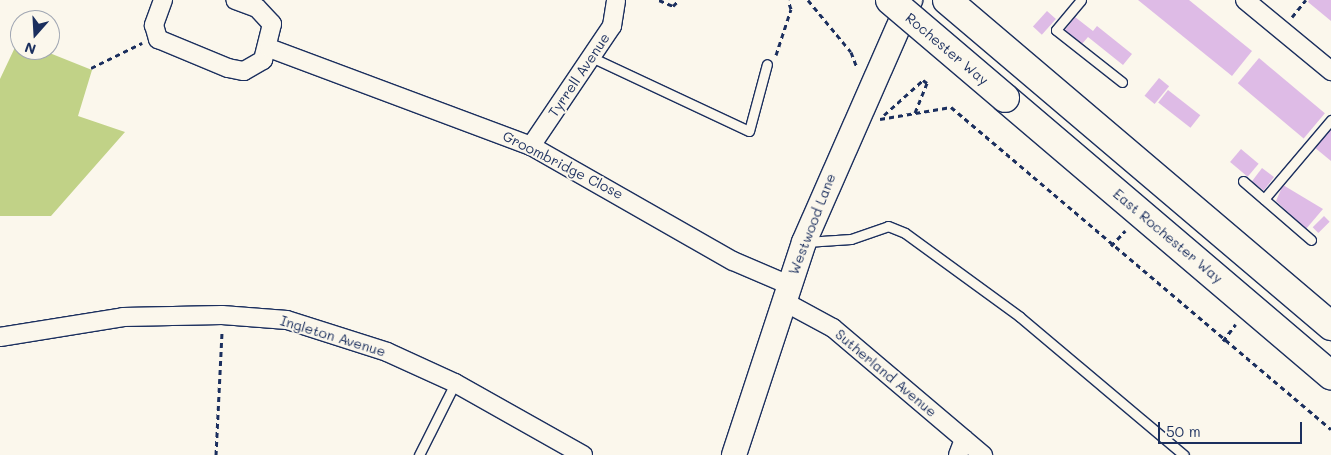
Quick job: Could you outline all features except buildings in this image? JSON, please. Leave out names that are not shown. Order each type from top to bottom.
[{"type":"highway","name":"Rochester Way","points":[[890,0],[1005,98]]},
{"type":"highway","points":[[947,0],[1331,326]]},
{"type":"highway","name":"East Rochester Way","points":[[1005,98],[1331,375]]},
{"type":"street","points":[[162,0],[154,25],[156,36],[170,46],[235,70],[254,68],[269,48],[272,24],[267,16],[235,0]]},
{"type":"street","name":"Tyrrell Avenue","points":[[531,146],[612,26],[616,0]]},
{"type":"street","name":"Westwood Lane","points":[[734,455],[804,242],[910,0]]},
{"type":"street","points":[[1245,0],[1331,72]]},
{"type":"street","name":"Groombridge Close","points":[[269,48],[531,146],[786,293]]},
{"type":"street","name":"Sutherland Avenue","points":[[786,293],[833,328],[961,447],[983,455]]},
{"type":"street","name":"Ingleton Avenue","points":[[0,337],[123,318],[222,315],[287,320],[388,352],[455,383],[583,455]]},
{"type":"lane","points":[[1081,0],[1056,30],[1122,82]]},
{"type":"lane","points":[[591,58],[749,131],[766,67]]},
{"type":"lane","points":[[1264,198],[1331,120]]},
{"type":"lane","points":[[1243,181],[1311,240]]},
{"type":"lane","points":[[804,242],[852,239],[888,226],[905,233],[1020,317],[1184,455]]},
{"type":"lane","points":[[419,455],[455,383]]},
{"type":"path","points":[[659,0],[673,6],[679,0]]},
{"type":"path","points":[[766,67],[775,58],[791,9],[788,0]]},
{"type":"path","points":[[808,0],[854,58]]},
{"type":"path","points":[[91,68],[156,36]]},
{"type":"path","points":[[915,113],[927,83],[923,80],[880,119],[951,107],[1223,341],[1331,429]]},
{"type":"path","points":[[1111,246],[1122,234]]},
{"type":"path","points":[[216,455],[222,315]]},
{"type":"path","points":[[1223,341],[1233,328]]},
{"type":"green space","points":[[60,57],[92,70],[78,116],[125,132],[51,216],[0,216],[0,79],[10,58],[10,60],[60,60]]}]
